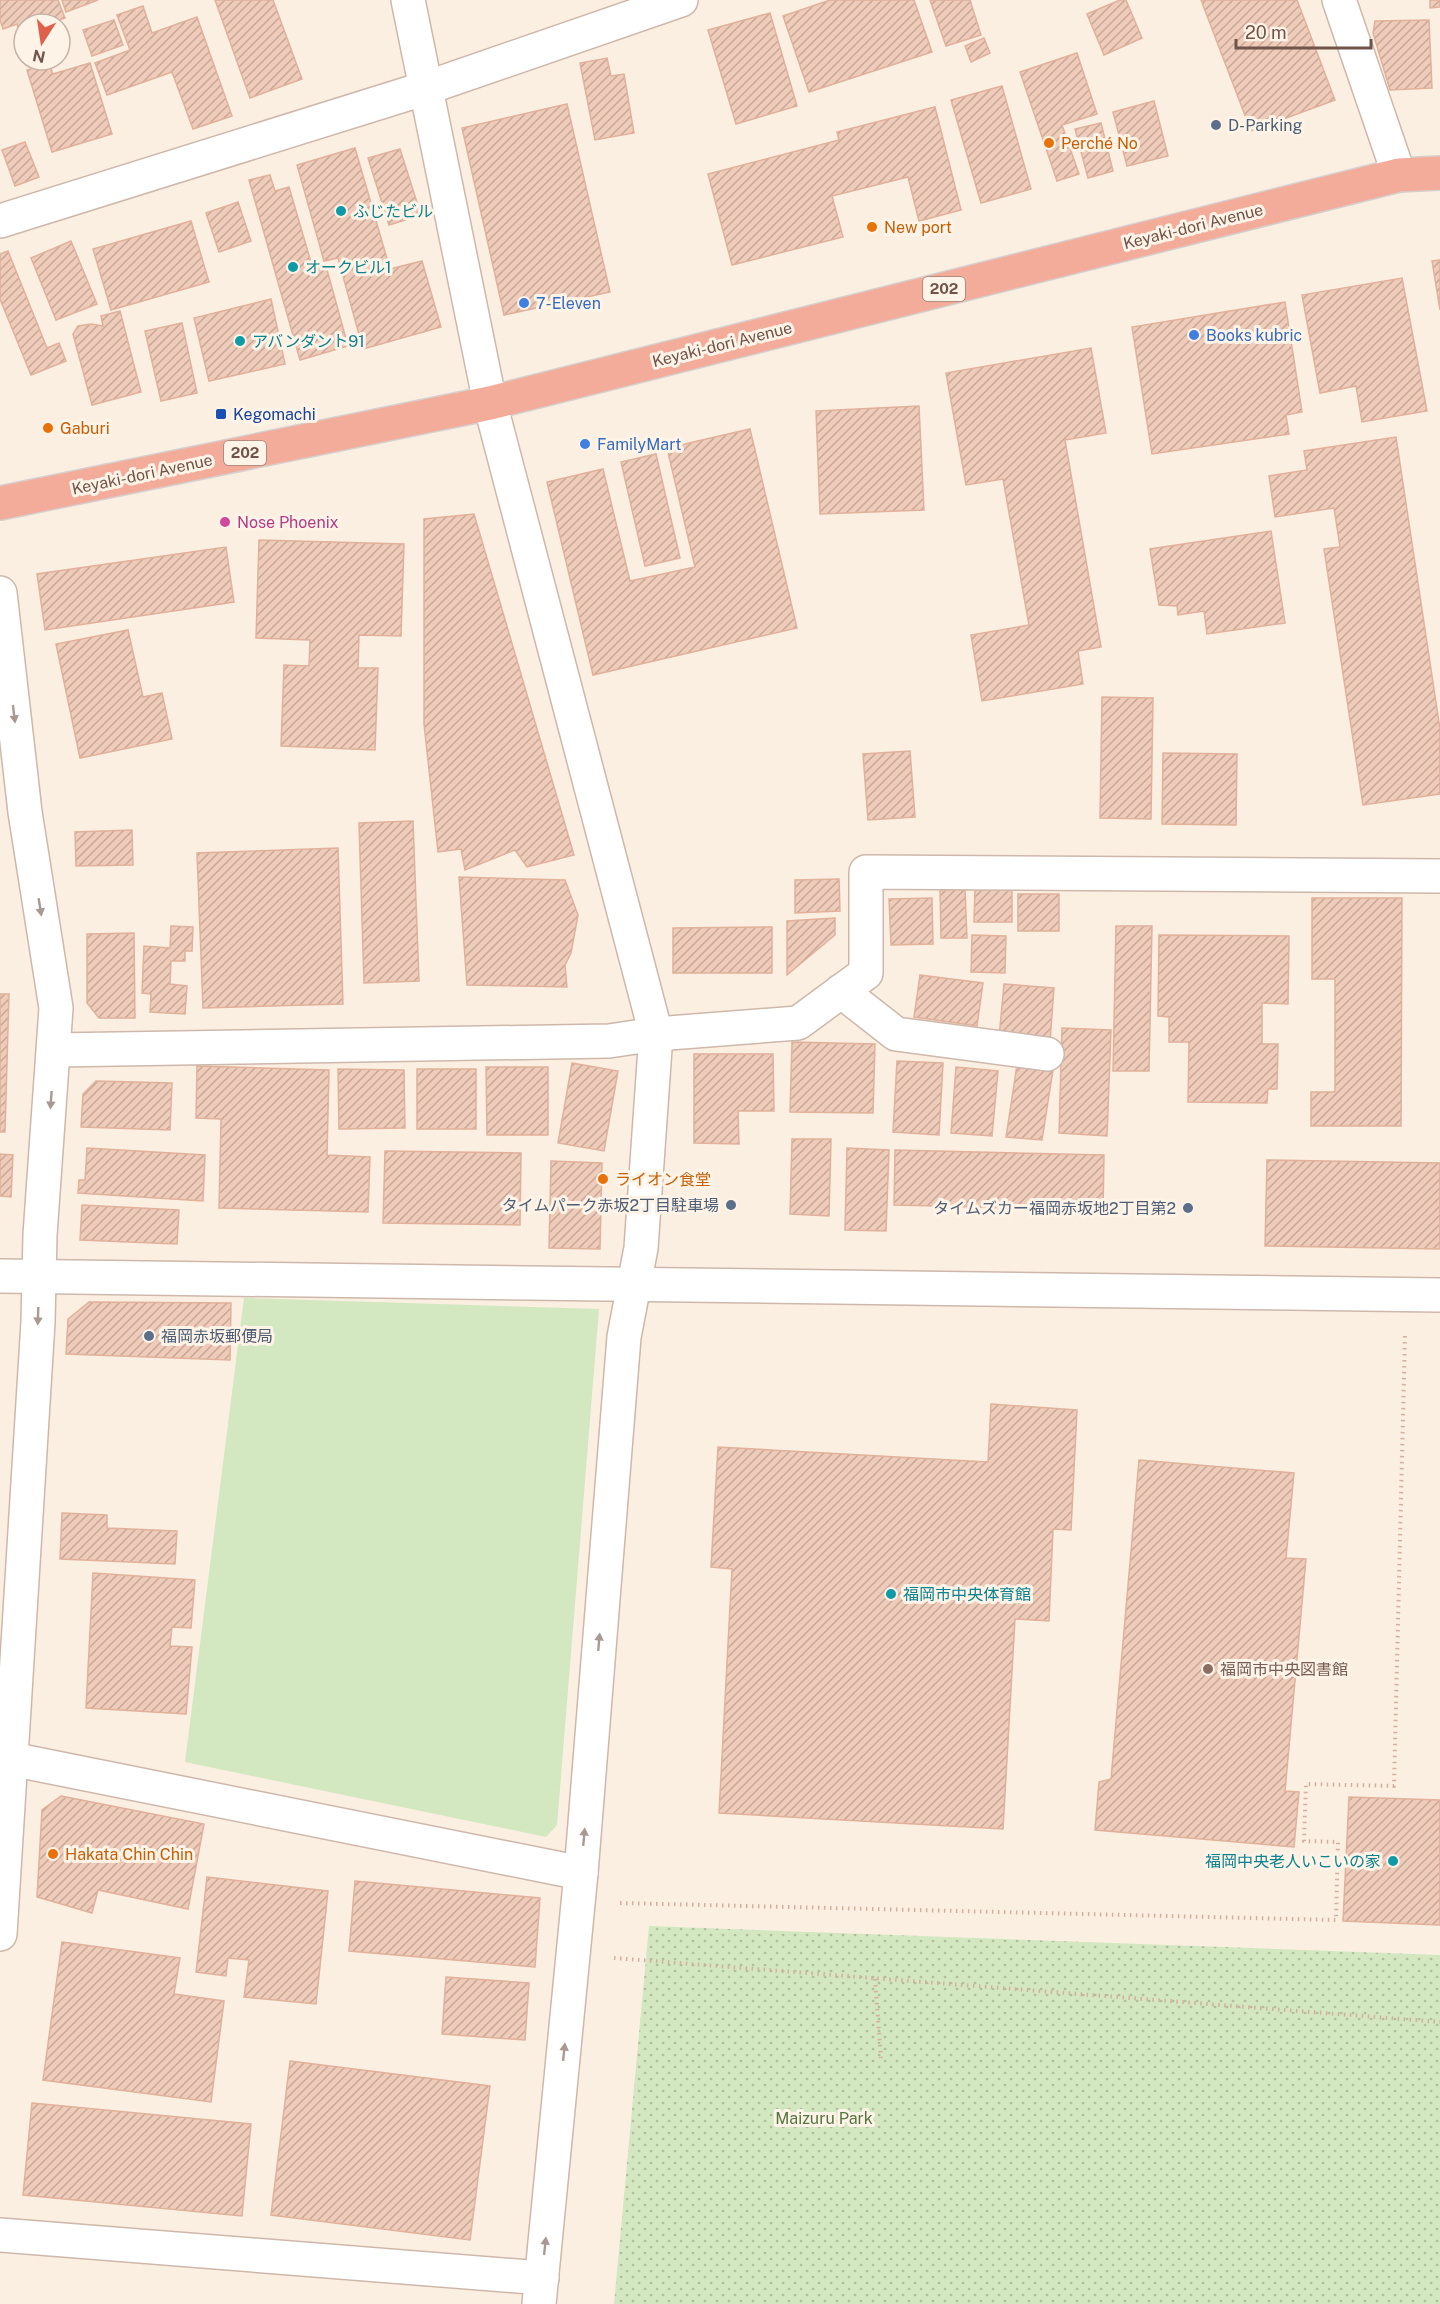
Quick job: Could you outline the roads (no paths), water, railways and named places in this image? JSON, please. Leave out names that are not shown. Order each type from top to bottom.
[{"type":"highway","name":"Keyaki-dori Avenue","points":[[0,503],[490,403],[1399,175],[1440,173]]},
{"type":"street","points":[[0,2235],[541,2291],[581,1873],[624,1337],[641,1248],[656,1034],[490,403],[408,0]]},
{"type":"street","points":[[0,221],[426,88],[681,0]]},
{"type":"street","points":[[1339,0],[1399,175]]},
{"type":"street","points":[[0,593],[25,812],[56,1008],[55,1050],[40,1235],[40,1276],[5,1761],[0,1934]]},
{"type":"street","points":[[55,1050],[609,1041],[656,1034],[798,1023],[866,973],[866,872],[1440,876]]},
{"type":"street","points":[[841,991],[896,1034],[1047,1054]]},
{"type":"street","points":[[0,1276],[1440,1295]]},
{"type":"street","points":[[5,1761],[581,1873]]},
{"type":"place","name":"D-Parking","points":[[1216,125]]},
{"type":"place","name":"Perché No","points":[[1049,143]]},
{"type":"place","name":"ふじたビル","points":[[341,211]]},
{"type":"place","name":"New port","points":[[872,227]]},
{"type":"place","name":"オークビル1","points":[[293,267]]},
{"type":"place","name":"7-Eleven","points":[[524,303]]},
{"type":"place","name":"Books kubric","points":[[1194,335]]},
{"type":"place","name":"アバンダント91","points":[[240,341]]},
{"type":"place","name":"Kegomachi","points":[[221,414]]},
{"type":"place","name":"Gaburi","points":[[48,428]]},
{"type":"place","name":"FamilyMart","points":[[585,444]]},
{"type":"place","name":"Nose Phoenix","points":[[225,522]]},
{"type":"place","name":"ライオン食堂","points":[[603,1179]]},
{"type":"place","name":"タイムパーク赤坂2丁目駐車場","points":[[731,1205]]},
{"type":"place","name":"タイムズカー福岡赤坂地2丁目第2","points":[[1188,1208]]},
{"type":"place","name":"福岡赤坂郵便局","points":[[149,1336]]},
{"type":"place","name":"福岡市中央体育館","points":[[891,1594]]},
{"type":"place","name":"福岡市中央図書館","points":[[1208,1669]]},
{"type":"place","name":"Hakata Chin Chin","points":[[53,1854]]},
{"type":"place","name":"福岡中央老人いこいの家","points":[[1393,1861]]},
{"type":"park label","name":"Maizuru Park","points":[[824,2118]]}]
